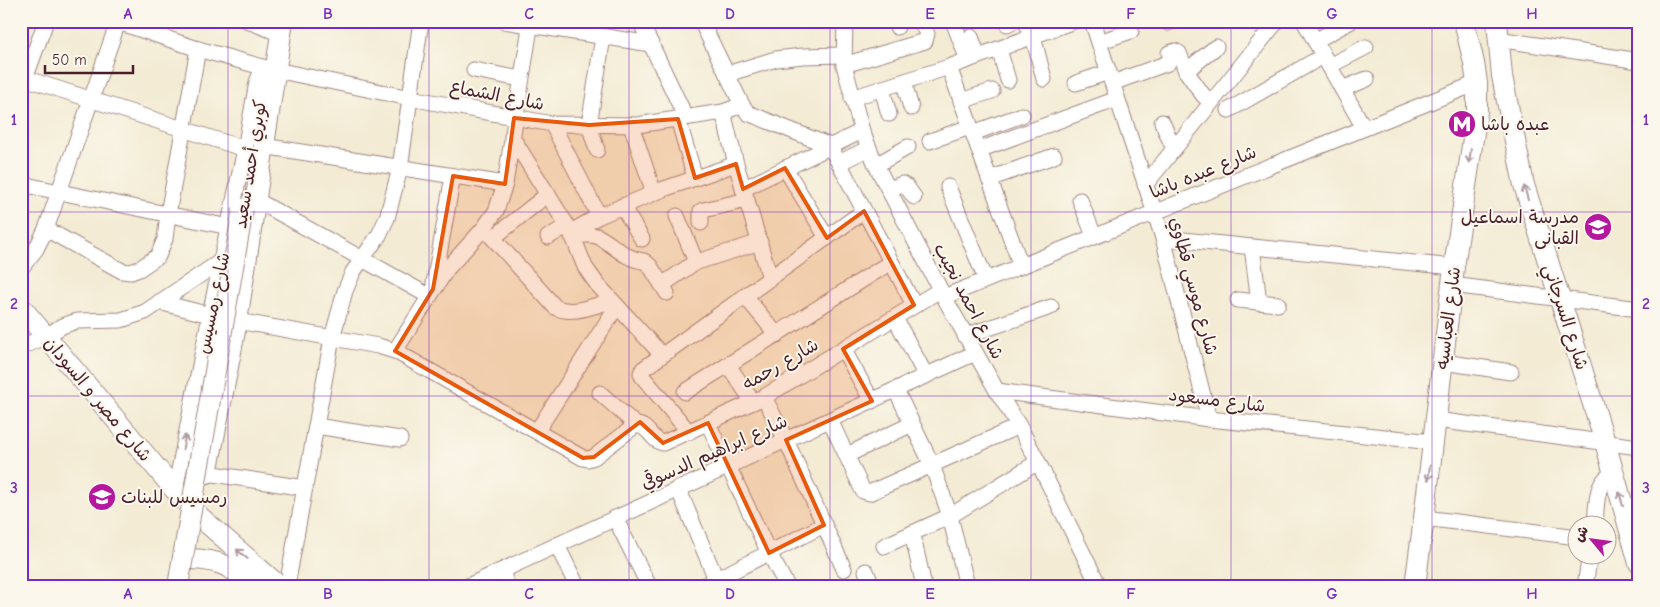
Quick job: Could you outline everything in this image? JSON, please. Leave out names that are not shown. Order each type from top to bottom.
[{"type":"main road","name":"شارع العباسيه","points":[[1415,586],[1453,276],[1477,112],[1476,78],[1464,21]]},
{"type":"main road","name":"شارع رمسيس","points":[[200,517],[237,321],[254,148],[271,69],[275,24]]},
{"type":"main road","name":"شارع السرجاني","points":[[1498,30],[1502,76],[1524,185],[1605,442],[1637,551]]},
{"type":"main road","points":[[1476,78],[1483,66],[1491,65],[1498,69],[1502,76]]},
{"type":"main road","name":"كوبري أحمد سعيد","points":[[178,586],[249,204],[271,69]]},
{"type":"main road","name":"شارع مصر و السودان","points":[[21,307],[175,490],[200,517],[279,586]]},
{"type":"main road","name":"شارع رمسيس","points":[[175,490],[186,524],[190,559],[187,586]]},
{"type":"main road","points":[[190,559],[208,559],[223,563],[254,586]]},
{"type":"street","points":[[46,21],[23,82],[91,99],[184,129],[254,148],[505,184]]},
{"type":"street","points":[[248,21],[275,24]]},
{"type":"street","points":[[287,586],[332,338],[345,291],[353,272],[379,235],[387,218],[400,168],[421,21]]},
{"type":"street","points":[[504,21],[530,23],[651,44]]},
{"type":"street","points":[[640,21],[682,118],[695,178]]},
{"type":"street","points":[[701,21],[742,105],[748,113],[830,146],[914,305]]},
{"type":"street","name":"شارع احمد نجيب","points":[[845,21],[844,60],[852,98],[862,131],[876,165],[965,336],[996,391],[1019,426],[1099,586]]},
{"type":"street","points":[[727,74],[776,59],[803,56],[844,60],[924,41],[927,34],[921,21]]},
{"type":"street","points":[[954,21],[973,58]]},
{"type":"street","points":[[1026,21],[1033,36],[1044,79]]},
{"type":"street","points":[[852,98],[949,67],[1074,21]]},
{"type":"street","name":"شارع موسي قطاوي","points":[[1092,21],[1163,238],[1209,419]]},
{"type":"street","points":[[1145,185],[1277,21]]},
{"type":"street","points":[[1304,21],[1364,128]]},
{"type":"street","points":[[1315,41],[1351,21]]},
{"type":"street","points":[[21,268],[36,249],[46,229],[91,99],[123,22]]},
{"type":"street","name":"شارع الشماع","points":[[123,22],[198,49],[271,69],[410,98],[552,124],[631,125],[723,112],[742,105]]},
{"type":"street","points":[[489,233],[505,184],[530,23]]},
{"type":"street","points":[[1498,30],[1639,61]]},
{"type":"street","points":[[1099,42],[1131,31]]},
{"type":"street","points":[[597,150],[589,125],[603,37]]},
{"type":"street","points":[[971,37],[973,58]]},
{"type":"street","points":[[1186,71],[1216,47]]},
{"type":"street","points":[[1229,110],[1326,61],[1366,47]]},
{"type":"street","points":[[46,229],[122,271],[131,272],[139,269],[158,256],[165,238],[198,49]]},
{"type":"street","points":[[998,49],[1008,80]]},
{"type":"street","points":[[1076,83],[1110,78],[1169,58],[1175,51],[1179,54],[1186,71],[1203,95],[1213,100]]},
{"type":"street","points":[[949,67],[1021,266]]},
{"type":"street","points":[[474,70],[521,79]]},
{"type":"street","name":"شارع عبده باشا","points":[[942,294],[986,280],[1364,128],[1476,78]]},
{"type":"street","points":[[1342,89],[1367,79]]},
{"type":"street","points":[[906,81],[911,108]]},
{"type":"street","points":[[882,89],[889,114]]},
{"type":"street","points":[[961,101],[992,91]]},
{"type":"street","points":[[979,150],[1118,99]]},
{"type":"street","points":[[723,112],[736,164],[770,278]]},
{"type":"street","points":[[930,141],[1022,115]]},
{"type":"street","points":[[1162,122],[1174,149]]},
{"type":"street","points":[[552,124],[599,216]]},
{"type":"street","points":[[631,125],[654,193]]},
{"type":"street","points":[[701,223],[700,212],[703,210],[745,194],[785,168],[862,131]]},
{"type":"street","points":[[512,137],[570,231],[585,267],[597,284],[662,355]]},
{"type":"street","points":[[876,165],[908,147]]},
{"type":"street","name":"شارع رمسيس","points":[[175,490],[221,260],[229,227],[254,148]]},
{"type":"street","points":[[839,163],[869,148]]},
{"type":"street","points":[[989,179],[1054,156]]},
{"type":"street","points":[[548,237],[570,231],[599,216],[654,193],[736,164]]},
{"type":"street","points":[[785,168],[827,238]]},
{"type":"street","points":[[431,293],[453,176]]},
{"type":"street","points":[[21,184],[229,227]]},
{"type":"street","points":[[889,189],[902,184],[907,187],[914,197]]},
{"type":"street","points":[[948,187],[986,280]]},
{"type":"street","points":[[395,351],[447,268],[489,233],[548,194]]},
{"type":"street","points":[[1080,200],[1094,236]]},
{"type":"street","points":[[249,204],[431,293]]},
{"type":"street","points":[[622,206],[642,239]]},
{"type":"street","points":[[689,432],[642,376],[643,369],[864,211]]},
{"type":"street","points":[[677,216],[696,262]]},
{"type":"street","points":[[570,231],[598,236],[629,257],[644,261],[650,266],[664,289],[683,278],[696,262],[760,242]]},
{"type":"street","points":[[489,233],[549,301],[561,310],[570,311],[615,304]]},
{"type":"street","points":[[1163,238],[1252,247],[1453,276],[1560,299],[1639,310]]},
{"type":"street","points":[[1252,247],[1259,302]]},
{"type":"street","points":[[21,347],[45,337],[62,326],[77,322],[129,318],[145,312],[221,260]]},
{"type":"street","points":[[684,392],[778,335],[891,262]]},
{"type":"street","name":"شارع رحمه","points":[[636,425],[644,427],[659,443],[664,443],[758,399],[914,305],[942,294]]},
{"type":"street","points":[[745,296],[778,335]]},
{"type":"street","points":[[1238,300],[1278,304]]},
{"type":"street","points":[[159,302],[210,315]]},
{"type":"street","points":[[537,430],[615,304]]},
{"type":"street","points":[[965,336],[1051,307]]},
{"type":"street","points":[[895,318],[926,376]]},
{"type":"street","points":[[237,321],[378,346],[395,351],[537,430],[583,458],[588,459],[594,457],[636,425],[600,393]]},
{"type":"street","points":[[843,349],[872,400]]},
{"type":"street","name":"شارع ابراهيم الدسوقي","points":[[468,586],[975,353]]},
{"type":"street","points":[[1443,362],[1511,372]]},
{"type":"street","points":[[728,365],[758,399],[786,440],[844,569]]},
{"type":"street","points":[[896,390],[932,465],[950,516],[967,586]]},
{"type":"street","name":"شارع مسعود","points":[[996,391],[1209,419],[1433,442]]},
{"type":"street","points":[[830,420],[863,491],[869,493],[1019,426]]},
{"type":"street","points":[[1436,420],[1639,447]]},
{"type":"street","points":[[708,423],[768,553],[787,586]]},
{"type":"street","points":[[847,455],[912,424]]},
{"type":"street","points":[[316,426],[400,439]]},
{"type":"street","points":[[884,546],[950,516],[1038,462]]},
{"type":"street","points":[[207,472],[304,488]]},
{"type":"street","points":[[1597,514],[1600,486],[1605,478],[1614,474]]},
{"type":"street","points":[[678,488],[712,584],[824,525]]},
{"type":"street","points":[[615,518],[649,586]]},
{"type":"street","points":[[1424,518],[1568,536]]},
{"type":"street","points":[[912,533],[924,586]]},
{"type":"street","points":[[557,545],[577,586]]},
{"type":"street","points":[[1585,586],[1588,564]]},
{"type":"street","points":[[501,571],[508,586]]},
{"type":"street","points":[[866,571],[872,586]]},
{"type":"highlighted area","points":[[514,118],[589,125],[678,119],[695,178],[736,164],[743,189],[785,168],[827,238],[864,211],[914,305],[843,349],[872,401],[786,440],[824,525],[769,553],[708,423],[663,443],[640,422],[594,457],[583,458],[395,351],[433,289],[453,176],[505,184]]},
{"type":"place","name":"عبده باشا","points":[[1462,124]]},
{"type":"place","name":"مدرسة اسماعيل القبانى","points":[[1598,227]]},
{"type":"place","name":"رمسيس للبنات","points":[[102,497]]}]
